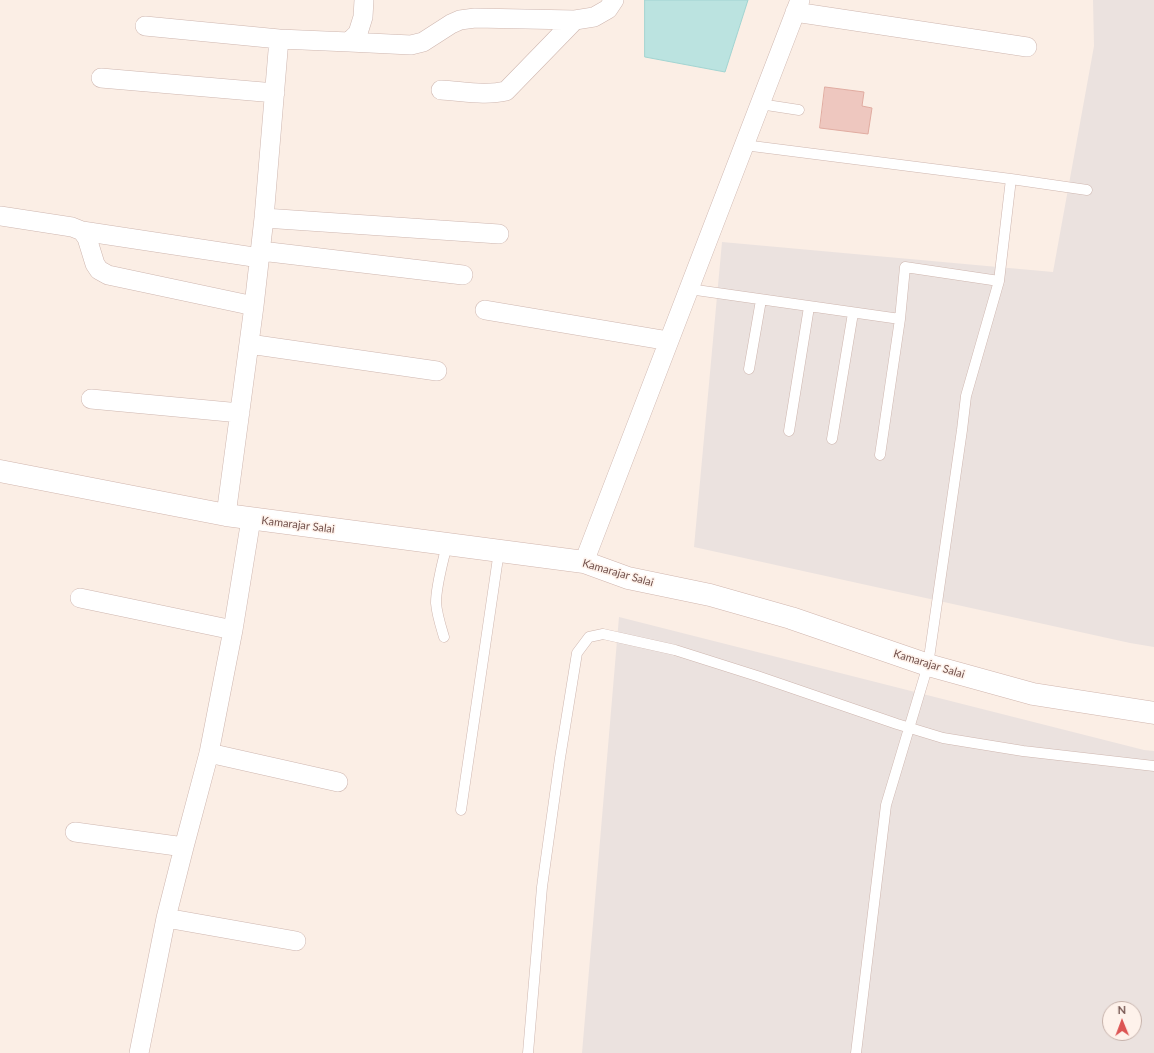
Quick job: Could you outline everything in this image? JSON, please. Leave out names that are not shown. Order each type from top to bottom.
[{"type":"main road","name":"Kamarajar Salai","points":[[0,471],[251,519],[584,562],[628,578],[710,595],[791,618],[928,665],[1033,694],[1154,713]]},
{"type":"street","points":[[349,42],[358,33],[363,17],[364,0]]},
{"type":"street","points":[[145,26],[279,39],[411,44],[424,42],[451,24],[460,20],[475,18],[575,20],[594,17],[608,8],[614,0]]},
{"type":"street","points":[[584,562],[797,6],[1027,47]]},
{"type":"street","points":[[441,90],[485,93],[506,91],[575,20]]},
{"type":"street","points":[[226,515],[250,344],[264,218],[279,39]]},
{"type":"street","points":[[101,78],[275,93]]},
{"type":"street","points":[[0,216],[72,227],[82,231],[260,254],[463,275]]},
{"type":"street","points":[[264,218],[499,234]]},
{"type":"street","points":[[82,231],[87,238],[94,264],[108,275],[254,306]]},
{"type":"street","points":[[485,310],[669,341]]},
{"type":"street","points":[[250,344],[437,371]]},
{"type":"street","points":[[91,399],[240,413]]},
{"type":"street","points":[[139,1053],[166,918],[209,753],[233,630],[251,519]]},
{"type":"street","points":[[80,598],[233,630]]},
{"type":"street","points":[[209,753],[338,782]]},
{"type":"street","points":[[75,832],[184,847]]},
{"type":"street","points":[[166,918],[296,941]]},
{"type":"lane","points":[[760,104],[799,110]]},
{"type":"lane","points":[[744,144],[1087,190]]},
{"type":"lane","points":[[856,1053],[886,805],[928,665],[966,396],[999,281],[1011,179]]},
{"type":"lane","points":[[880,455],[900,319],[905,267],[999,281]]},
{"type":"lane","points":[[689,290],[900,319]]},
{"type":"lane","points":[[749,369],[761,300]]},
{"type":"lane","points":[[789,431],[809,307]]},
{"type":"lane","points":[[832,439],[853,313]]},
{"type":"lane","points":[[444,637],[436,604],[447,544]]},
{"type":"lane","points":[[461,810],[499,551]]},
{"type":"lane","points":[[528,1053],[542,887],[560,758],[577,653],[588,637],[603,634],[675,650],[943,738],[1023,751],[1154,766]]},
{"type":"shaded area","points":[[1093,0],[1154,0],[1154,647],[694,547],[722,242],[1053,272],[1094,46]]},
{"type":"shaded area","points":[[619,617],[1144,750],[1154,751],[1154,1053],[582,1053]]},
{"type":"water","points":[[645,0],[748,0],[725,72],[645,57]]},
{"type":"building","points":[[825,87],[864,92],[862,106],[872,108],[868,134],[820,128]]}]
